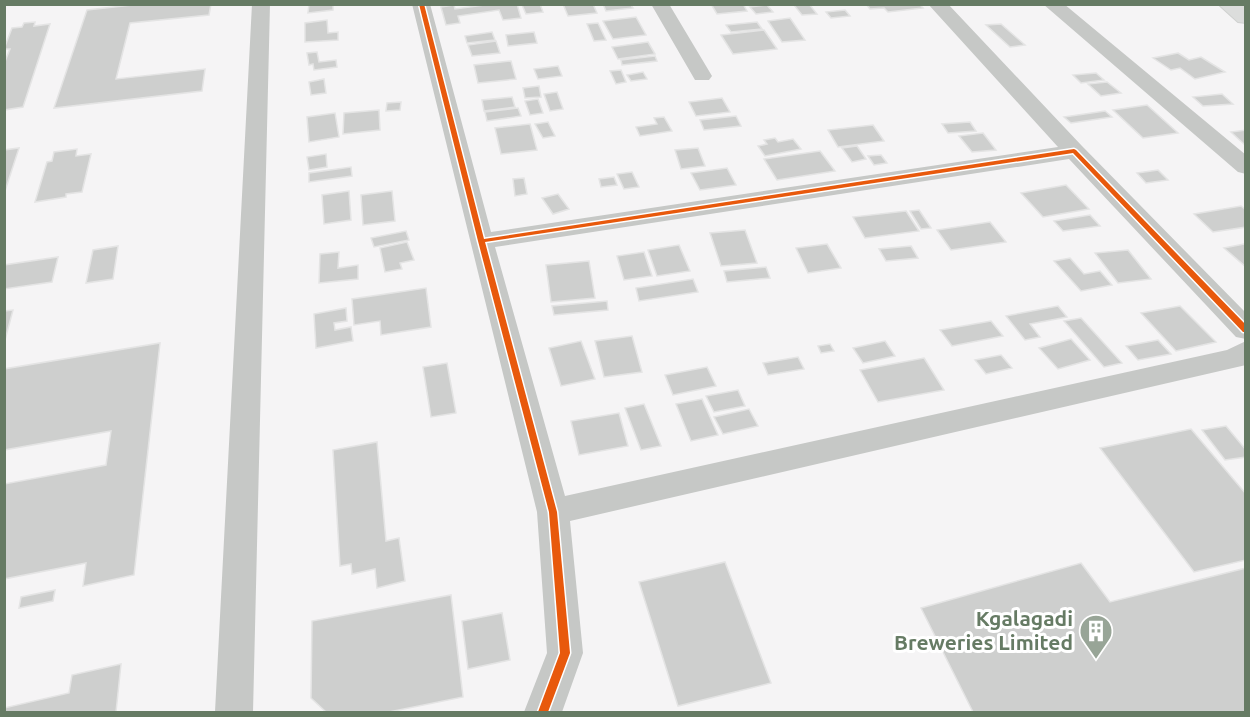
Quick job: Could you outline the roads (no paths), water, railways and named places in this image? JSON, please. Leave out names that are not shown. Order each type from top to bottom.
[{"type":"main road","points":[[1228,4],[1245,17]]},
{"type":"street","points":[[234,712],[261,4]]},
{"type":"street","points":[[421,4],[553,512],[565,652],[543,712]]},
{"type":"street","points":[[660,4],[702,76]]},
{"type":"street","points":[[937,4],[1245,330]]},
{"type":"street","points":[[1052,4],[1245,167]]},
{"type":"street","points":[[481,242],[1074,151]]},
{"type":"street","points":[[553,512],[1236,358],[1245,351]]},
{"type":"place","name":"Kgalagadi Breweries Limited","points":[[1096,660]]}]
